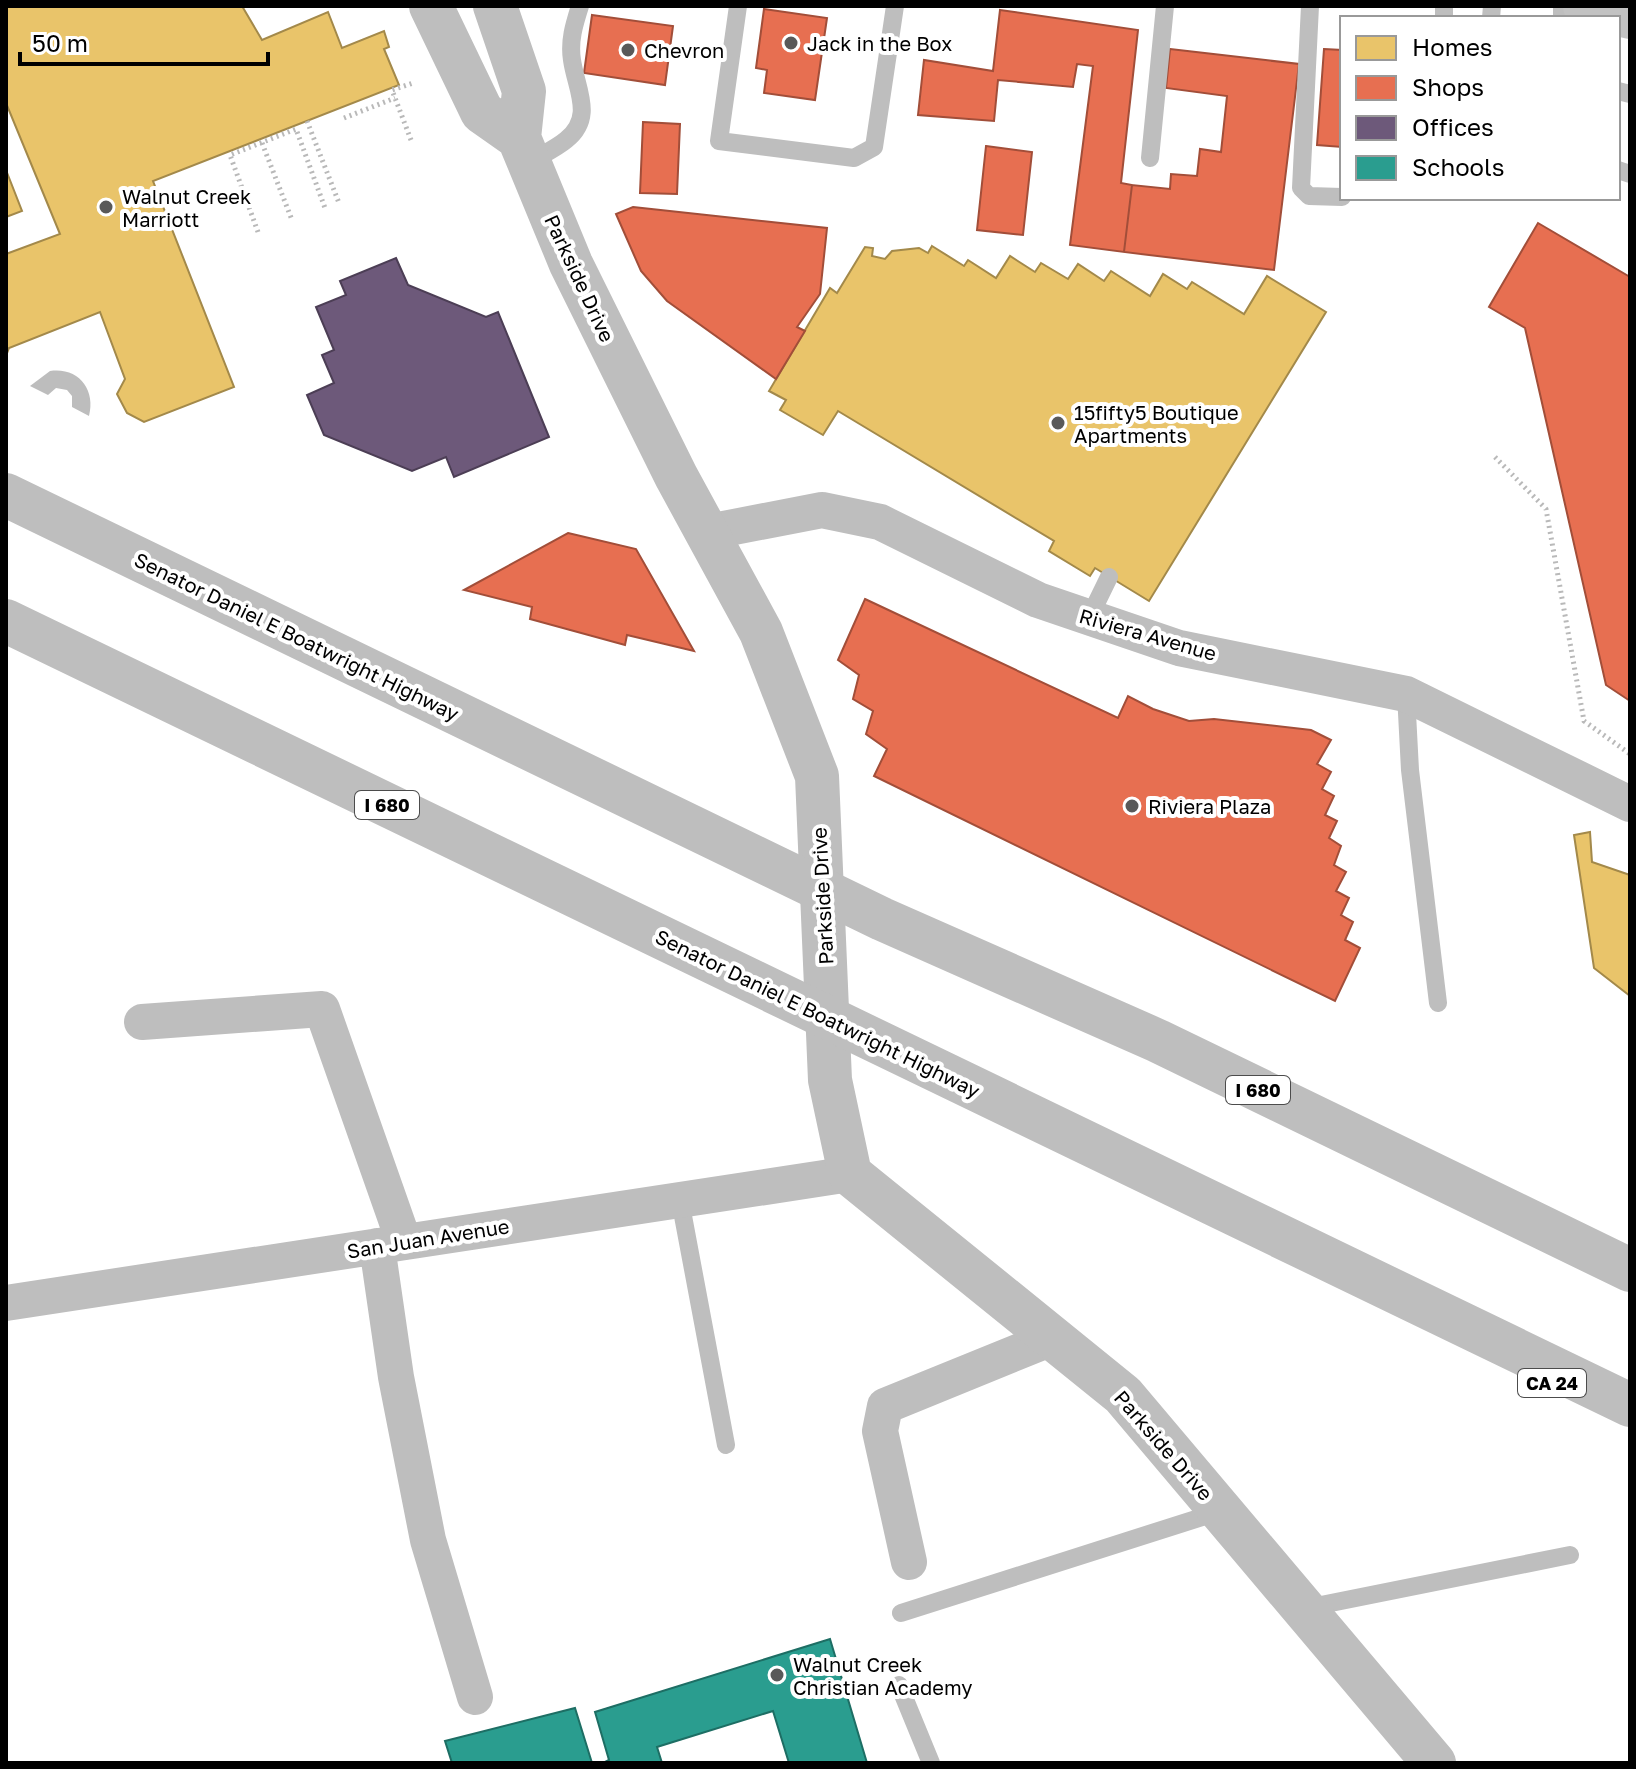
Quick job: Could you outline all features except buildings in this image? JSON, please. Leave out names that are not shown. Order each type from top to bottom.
[{"type":"main road","points":[[431,6],[482,112],[524,150]]},
{"type":"main road","name":"Parkside Drive","points":[[495,6],[524,91],[524,150],[577,278],[676,476],[761,632],[817,776],[830,1080],[850,1174],[1123,1395],[1434,1763]]},
{"type":"main road","points":[[1585,6],[1630,17]]},
{"type":"main road","name":"Senator Daniel E Boatwright Highway","points":[[6,495],[882,919],[1158,1041],[1630,1270]]},
{"type":"main road","name":"Senator Daniel E Boatwright Highway","points":[[6,621],[1630,1405]]},
{"type":"main road","name":"CA 24","points":[[1474,1330],[1630,1435]]},
{"type":"street","name":"Riviera Avenue","points":[[708,532],[822,510],[880,522],[1038,600],[1179,648],[1406,694],[1630,804]]},
{"type":"street","points":[[142,1022],[322,1009],[390,1244],[396,1377],[428,1540],[475,1697]]},
{"type":"street","name":"San Juan Avenue","points":[[6,1303],[850,1174]]},
{"type":"street","points":[[909,1562],[880,1431],[885,1406],[1052,1338]]},
{"type":"lane","points":[[524,150],[567,140],[577,129],[584,106],[572,61],[571,34],[580,6]]},
{"type":"lane","points":[[738,6],[719,141],[854,158],[874,147],[895,6]]},
{"type":"lane","points":[[1150,158],[1165,6]]},
{"type":"lane","points":[[1310,6],[1301,188],[1309,196],[1340,197]]},
{"type":"lane","points":[[1089,618],[1109,577]]},
{"type":"lane","points":[[1406,694],[1410,770],[1438,1003]]},
{"type":"lane","points":[[680,1200],[726,1445]]},
{"type":"lane","points":[[901,1613],[1221,1511]]},
{"type":"lane","points":[[1303,1609],[1570,1555]]},
{"type":"lane","points":[[899,1685],[931,1763]]},
{"type":"path","points":[[411,140],[392,90],[413,83]]},
{"type":"path","points":[[344,118],[395,98]]},
{"type":"path","points":[[307,121],[339,203]]},
{"type":"path","points":[[258,232],[230,155],[296,129],[325,208]]},
{"type":"path","points":[[262,143],[292,220]]},
{"type":"path","points":[[1495,457],[1546,509],[1584,721],[1630,754]]},
{"type":"shaded area","points":[[50,371],[69,373],[83,382],[90,397],[89,416],[72,407],[72,396],[67,390],[56,388],[48,395],[30,386]]},
{"type":"place","name":"Jack in the Box","points":[[791,43]]},
{"type":"place","name":"Chevron","points":[[628,50]]},
{"type":"place","name":"Walnut Creek Marriott","points":[[106,207]]},
{"type":"place","name":"15fifty5 Boutique Apartments","points":[[1058,423]]},
{"type":"place","name":"Riviera Plaza","points":[[1132,806]]},
{"type":"place","name":"Walnut Creek Christian Academy","points":[[777,1675]]}]
